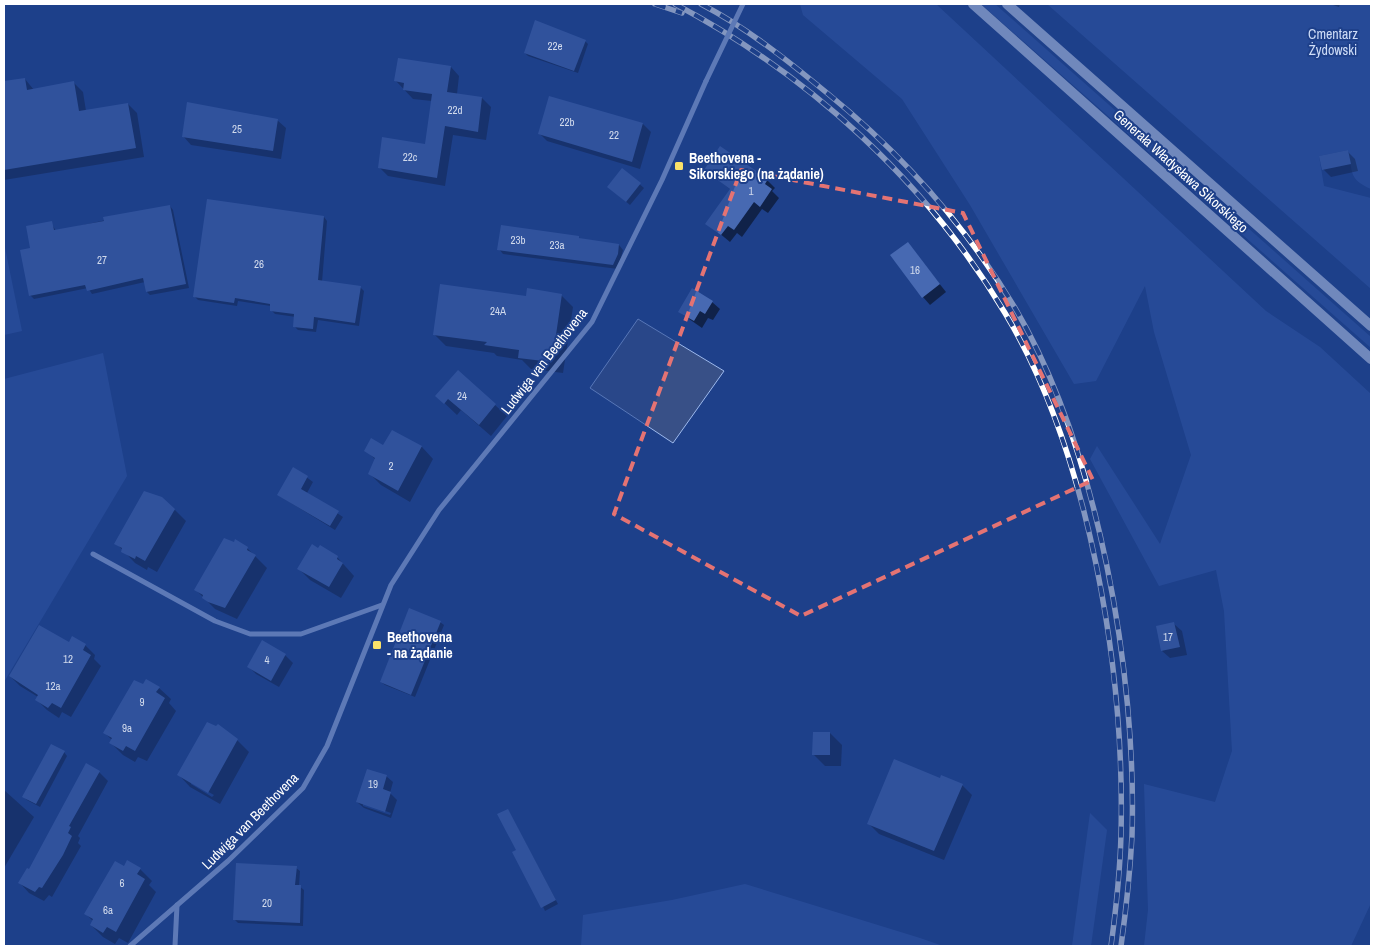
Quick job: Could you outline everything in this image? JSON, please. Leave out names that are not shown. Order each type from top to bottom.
[{"type":"main road","name":"Generała Władysława Sikorskiego","points":[[972,4],[1371,359]]},
{"type":"main road","name":"Generała Władysława Sikorskiego","points":[[1007,4],[1371,326]]},
{"type":"street","name":"Ludwiga van Beethovena","points":[[130,946],[228,861],[304,788],[327,746],[391,585],[439,510],[592,322],[662,180],[743,4]]},
{"type":"street","points":[[93,554],[215,621],[250,634],[301,634],[382,605]]},
{"type":"street","points":[[175,946],[177,905]]},
{"type":"highlighted area","points":[[741,170],[963,213],[1093,480],[801,616],[614,514]]},
{"type":"green space","points":[[800,4],[936,4],[1266,311],[1320,347],[1371,394],[1371,903],[1351,946],[1144,946],[1148,910],[1144,784],[1215,802],[1232,751],[1224,611],[1216,570],[1159,586],[1090,459],[1097,446],[1160,544],[1191,455],[1154,332],[1145,286],[1096,381],[1074,384],[970,205],[902,99],[803,15]]},
{"type":"green space","points":[[981,4],[995,4],[1371,337],[1371,348]]},
{"type":"green space","name":"Cmentarz Żydowski","points":[[1047,4],[1371,4],[1371,189],[1358,182],[1355,178],[1351,169],[1348,150],[1319,156],[1324,186],[1371,198],[1371,289]]},
{"type":"green space","points":[[4,243],[22,331],[4,335]]},
{"type":"green space","points":[[103,353],[127,476],[4,682],[4,379]]},
{"type":"green space","points":[[1090,813],[1107,830],[1091,946],[1072,946]]},
{"type":"green space","points":[[745,884],[943,946],[581,946],[583,915],[672,900]]},
{"type":"shaded area","points":[[638,319],[724,371],[673,443],[590,388]]},
{"type":"building","points":[[535,20],[586,40],[574,71],[524,53]]},
{"type":"building","points":[[398,58],[451,66],[447,92],[482,97],[478,132],[445,126],[437,178],[378,168],[382,137],[425,144],[432,94],[403,90],[404,83],[394,81]]},
{"type":"building","points":[[25,78],[27,90],[74,81],[79,111],[128,103],[136,148],[4,170],[4,81]]},
{"type":"building","points":[[549,96],[643,123],[632,162],[538,134]]},
{"type":"building","points":[[187,102],[278,119],[273,151],[182,137]]},
{"type":"building","points":[[720,146],[768,179],[765,184],[772,189],[760,207],[754,202],[734,230],[728,226],[721,235],[705,224],[730,189],[704,170]]},
{"type":"building","points":[[1348,150],[1351,164],[1322,170],[1319,156]]},
{"type":"building","points":[[622,168],[641,183],[626,202],[607,187]]},
{"type":"building","points":[[207,199],[324,216],[318,280],[361,286],[355,323],[314,317],[313,329],[293,327],[294,314],[270,311],[270,304],[235,298],[234,303],[193,297]]},
{"type":"building","points":[[170,205],[186,284],[146,292],[143,278],[87,291],[85,285],[29,296],[20,250],[30,248],[26,226],[52,221],[54,230],[104,221],[103,217]]},
{"type":"building","points":[[501,225],[579,236],[579,238],[619,244],[618,254],[613,265],[497,250]]},
{"type":"building","points":[[908,242],[940,284],[922,298],[890,255]]},
{"type":"building","points":[[440,284],[526,296],[527,288],[562,294],[552,362],[518,358],[519,350],[484,345],[487,342],[433,335]]},
{"type":"building","points":[[692,288],[713,301],[705,314],[700,311],[694,321],[678,312]]},
{"type":"building","points":[[458,370],[496,404],[479,425],[448,399],[444,404],[435,396]]},
{"type":"building","points":[[392,430],[422,446],[398,491],[368,474],[375,458],[364,451],[371,438],[383,445]]},
{"type":"building","points":[[293,467],[308,476],[301,489],[339,511],[330,526],[277,495]]},
{"type":"building","points":[[144,491],[162,497],[175,509],[145,561],[136,556],[135,559],[121,552],[122,548],[114,544]]},
{"type":"building","points":[[224,538],[234,542],[235,539],[248,547],[247,550],[256,555],[225,608],[208,602],[202,598],[203,595],[194,590]]},
{"type":"building","points":[[312,544],[318,548],[320,545],[338,556],[337,559],[343,563],[329,587],[297,569]]},
{"type":"building","points":[[409,608],[441,621],[411,695],[380,682]]},
{"type":"building","points":[[1174,622],[1180,647],[1161,651],[1156,626]]},
{"type":"building","points":[[39,625],[69,642],[72,636],[86,644],[83,650],[91,655],[61,708],[52,703],[48,708],[35,700],[38,695],[9,676]]},
{"type":"building","points":[[262,640],[286,654],[271,681],[247,667]]},
{"type":"building","points":[[146,679],[160,687],[156,692],[165,698],[135,751],[126,746],[123,751],[109,743],[112,738],[103,733],[134,680],[143,684]]},
{"type":"building","points":[[207,722],[216,726],[218,724],[238,739],[208,793],[177,775]]},
{"type":"building","points":[[813,732],[830,732],[830,755],[812,755]]},
{"type":"building","points":[[51,744],[65,751],[36,804],[22,797]]},
{"type":"building","points":[[894,759],[940,778],[941,775],[963,784],[934,851],[867,824]]},
{"type":"building","points":[[86,763],[100,771],[69,826],[71,827],[68,833],[72,836],[63,855],[42,888],[39,887],[35,892],[18,883],[27,868],[29,869]]},
{"type":"building","points":[[367,769],[387,775],[383,789],[391,792],[385,812],[356,802]]},
{"type":"building","points":[[508,809],[556,900],[541,908],[512,852],[516,850],[497,814]]},
{"type":"building","points":[[127,860],[141,868],[137,874],[145,879],[116,932],[107,927],[103,933],[90,925],[93,919],[84,914],[115,861],[124,866]]},
{"type":"building","points":[[236,863],[297,866],[295,885],[301,885],[300,923],[233,920]]},
{"type":"railway","points":[[655,4],[682,13]]},
{"type":"railway","points":[[675,4],[724,32],[772,64],[817,98],[861,136],[901,176],[939,219],[974,265],[1005,313],[1035,369],[1060,431],[1080,497],[1096,566],[1108,635],[1117,704],[1121,772],[1121,835],[1118,891],[1111,946]]},
{"type":"railway","points":[[701,4],[751,34],[797,69],[881,140],[906,166],[953,220],[996,278],[1015,308],[1044,365],[1069,427],[1090,494],[1106,564],[1119,635],[1128,705],[1132,773],[1132,836],[1121,946]]},
{"type":"place","name":"Beethovena - Sikorskiego (na żądanie)","points":[[679,166]]},
{"type":"place","name":"Beethovena - na żądanie","points":[[377,645]]}]
